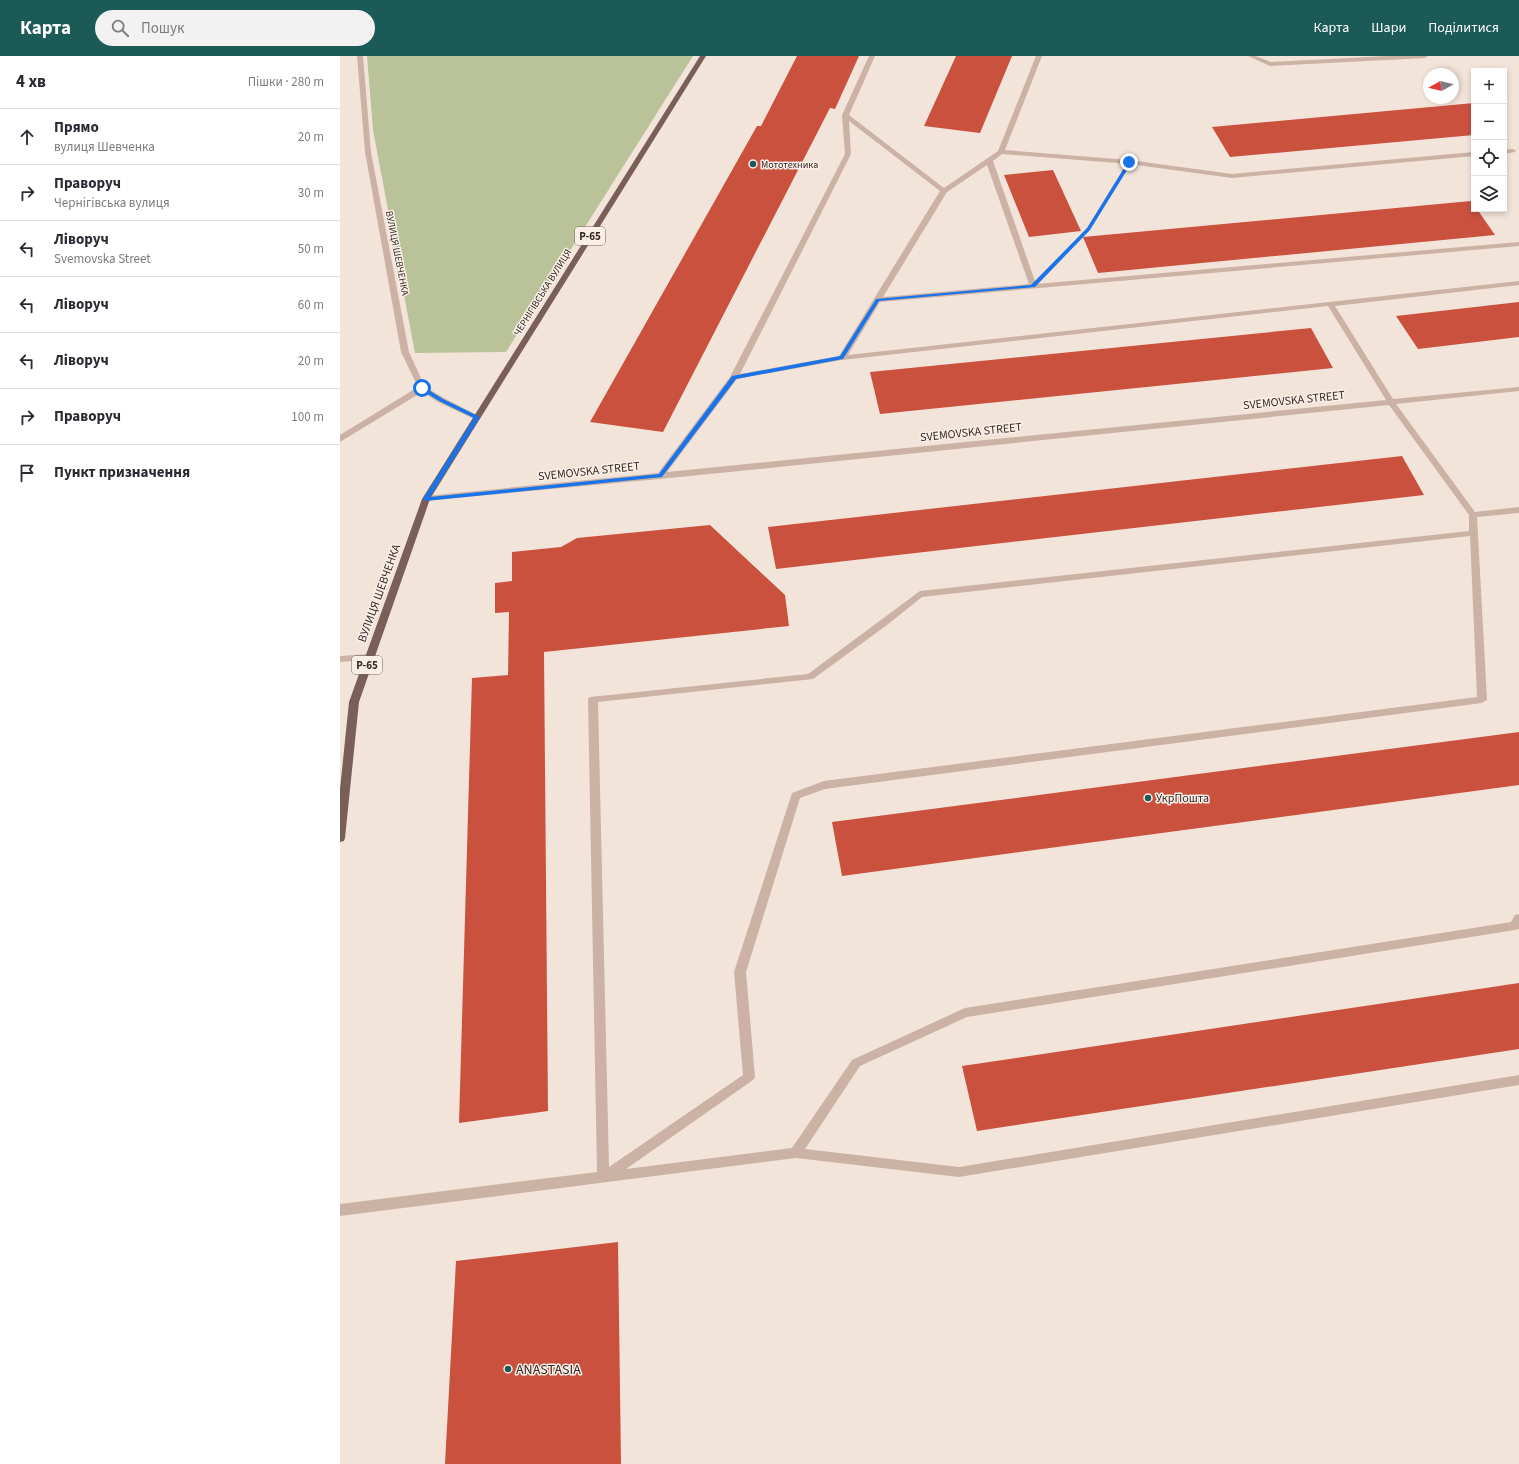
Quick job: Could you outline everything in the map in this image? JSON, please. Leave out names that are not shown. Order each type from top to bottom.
[{"type":"main road","name":"ЧЕРНІГІВСЬКА ВУЛИЦЯ","points":[[426,499],[703,56]]},
{"type":"main road","name":"ВУЛИЦЯ ШЕВЧЕНКА","points":[[340,838],[354,702],[426,499]]},
{"type":"street","name":"ВУЛИЦЯ ШЕВЧЕНКА","points":[[360,56],[368,152],[405,352],[422,388]]},
{"type":"street","points":[[660,476],[734,377],[848,154],[845,115],[872,56]]},
{"type":"street","points":[[842,358],[944,191],[1001,152],[1039,56]]},
{"type":"street","points":[[1251,56],[1270,64],[1425,56]]},
{"type":"street","points":[[845,115],[944,191]]},
{"type":"street","points":[[1507,152],[1513,151]]},
{"type":"street","points":[[1001,152],[1129,162],[1232,176],[1471,154]]},
{"type":"street","points":[[989,160],[1033,286]]},
{"type":"street","points":[[878,300],[1519,244]]},
{"type":"street","points":[[734,377],[842,358],[1519,283]]},
{"type":"street","points":[[603,1178],[748,1077],[740,972],[796,796],[824,785],[1482,700],[1473,515],[1391,402],[1330,304]]},
{"type":"street","points":[[340,439],[422,388],[441,400],[478,417]]},
{"type":"street","name":"SVEMOVSKA STREET","points":[[426,499],[1519,389]]},
{"type":"street","points":[[1473,515],[1519,510]]},
{"type":"street","points":[[603,1178],[593,699],[810,677],[884,623],[920,594],[1474,533]]},
{"type":"street","points":[[340,658],[370,657]]},
{"type":"street","points":[[796,1153],[856,1063],[965,1013],[1515,926],[1519,918]]},
{"type":"street","points":[[340,1210],[796,1153],[959,1172],[1519,1080]]},
{"type":"path","points":[[1033,286],[1089,229],[1129,162]]},
{"type":"green space","points":[[367,56],[693,56],[506,352],[415,353],[373,130]]},
{"type":"building","points":[[797,56],[859,56],[835,109],[830,108],[663,432],[590,422],[757,126],[761,126]]},
{"type":"building","points":[[956,56],[1012,56],[980,133],[924,126]]},
{"type":"building","points":[[1471,103],[1471,135],[1230,157],[1212,127]]},
{"type":"building","points":[[1053,170],[1081,231],[1029,237],[1004,175]]},
{"type":"building","points":[[1471,201],[1471,212],[1479,212],[1495,235],[1098,273],[1083,237]]},
{"type":"building","points":[[1519,302],[1519,337],[1418,349],[1396,316]]},
{"type":"building","points":[[1311,328],[1333,368],[880,414],[870,372]]},
{"type":"building","points":[[1402,456],[1424,495],[776,569],[768,527]]},
{"type":"building","points":[[710,525],[785,595],[789,626],[544,652],[548,1111],[459,1123],[472,678],[508,675],[509,612],[495,613],[495,583],[512,581],[512,552],[561,547],[577,538]]},
{"type":"building","points":[[1519,732],[1519,785],[842,876],[832,822]]},
{"type":"building","points":[[1519,983],[1519,1049],[977,1131],[962,1066]]},
{"type":"building","points":[[618,1242],[621,1464],[445,1464],[456,1261]]},
{"type":"place","name":"Мототехника","points":[[753,164]]},
{"type":"place","name":"УкрПошта","points":[[1148,798]]},
{"type":"place","name":"ANASTASIA","points":[[508,1369]]},
{"type":"route","points":[[422,388],[441,400],[478,417],[426,499],[660,476],[734,377],[842,358],[878,300],[1033,286],[1089,229],[1129,162]]}]
